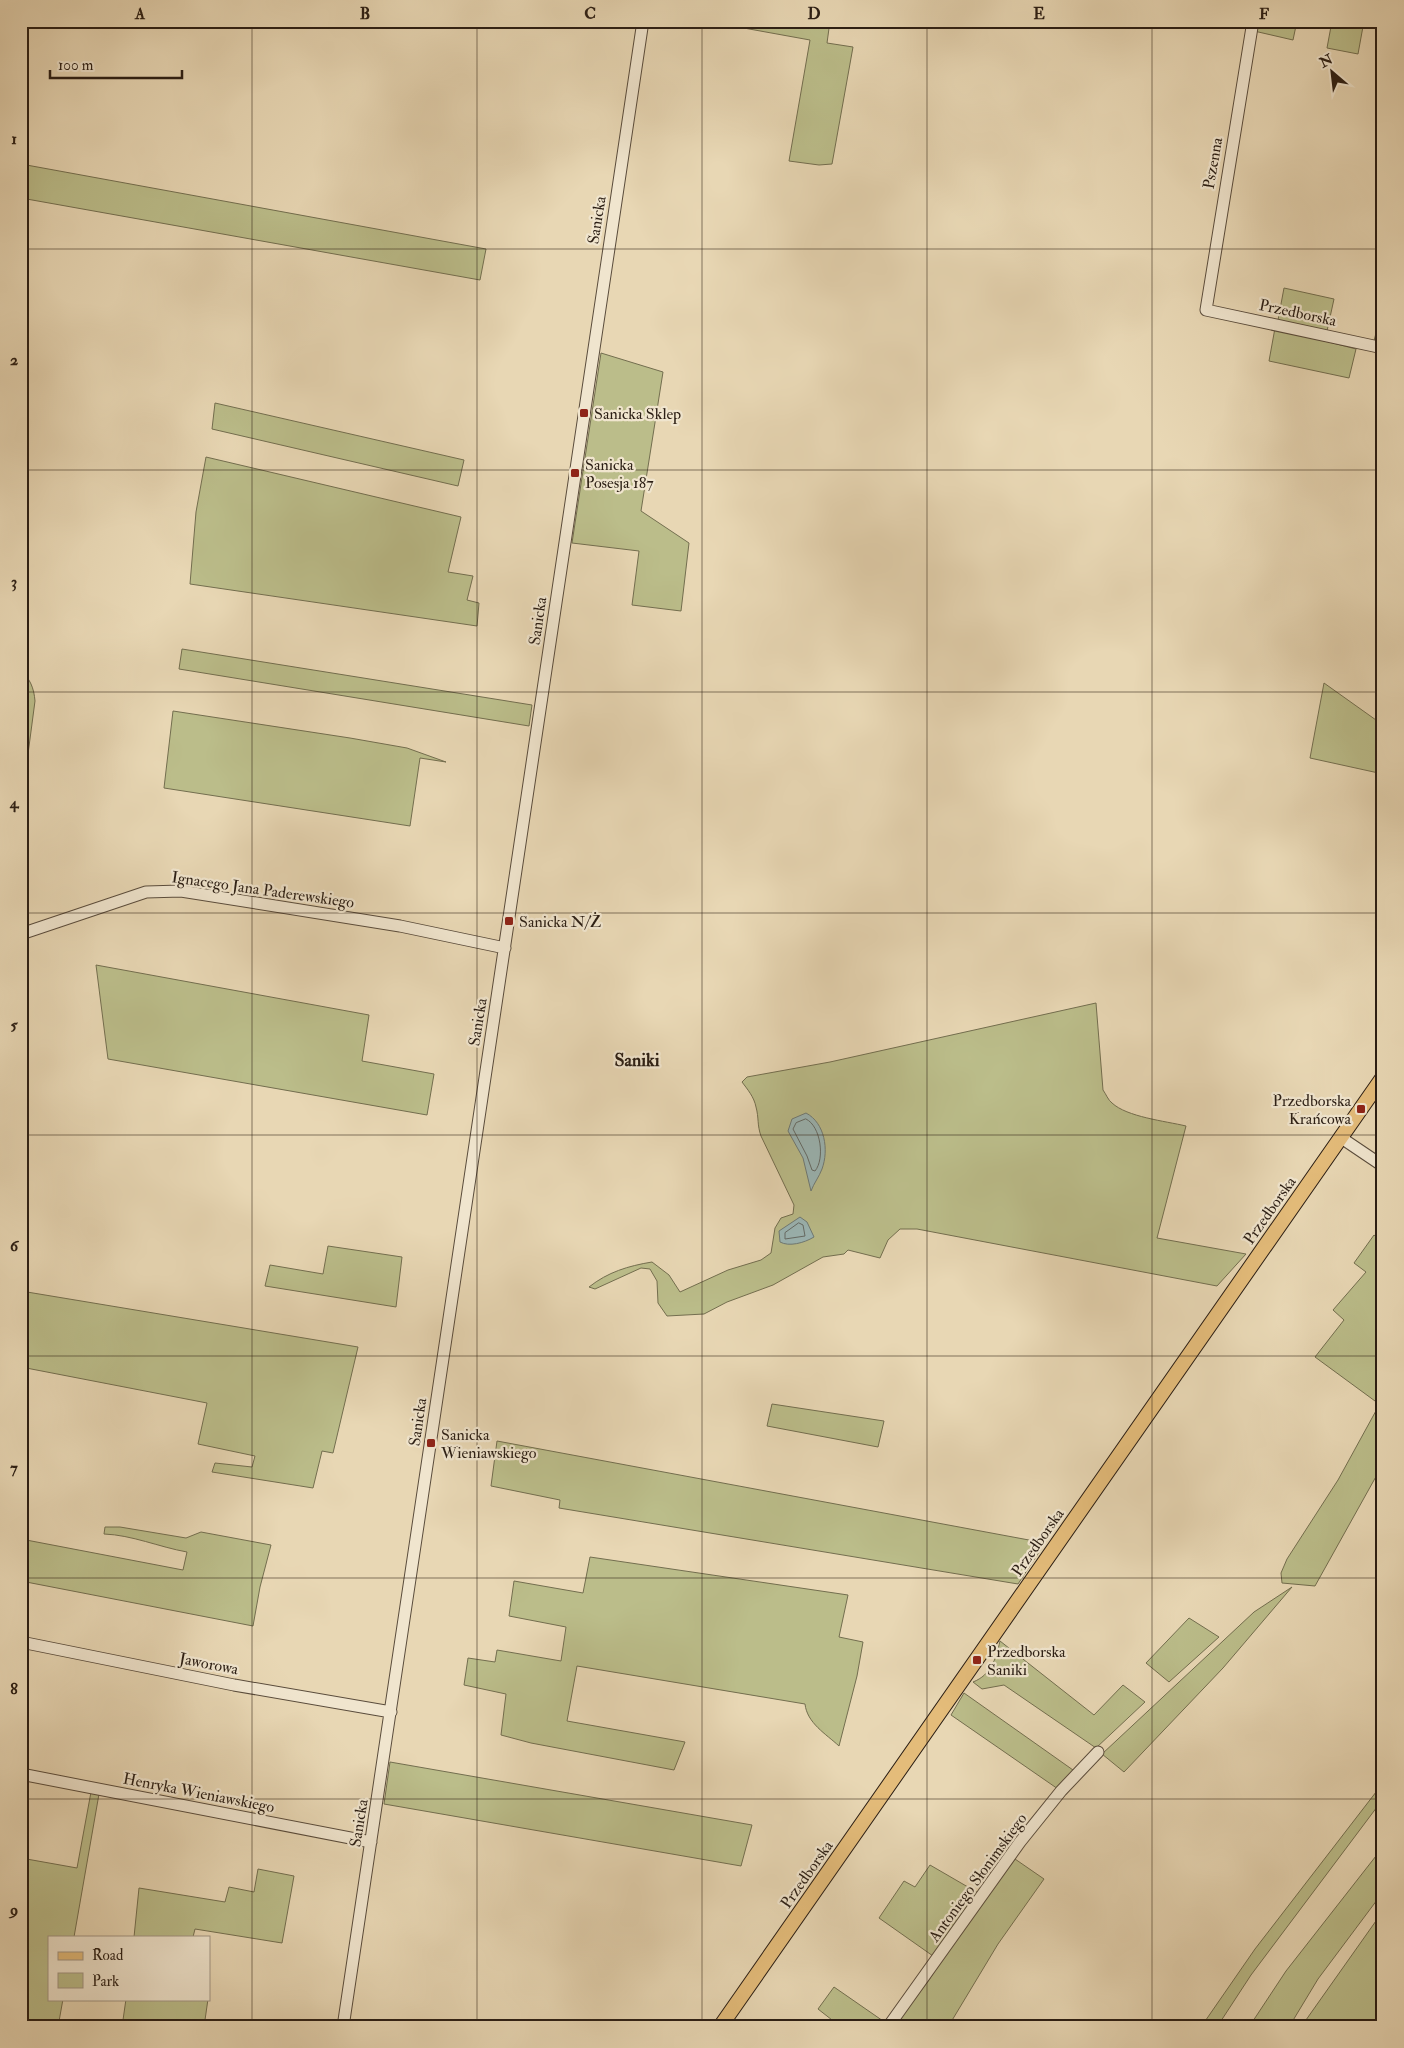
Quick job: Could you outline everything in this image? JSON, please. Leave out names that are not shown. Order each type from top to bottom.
[{"type":"main road","name":"Przedborska","points":[[720,2027],[1383,1077]]},
{"type":"street","name":"Sanicka","points":[[343,2027],[643,21]]},
{"type":"street","name":"Pszenna","points":[[1206,310],[1253,21]]},
{"type":"street","name":"Przedborska","points":[[1206,310],[1383,348]]},
{"type":"street","name":"Ignacego Jana Paderewskiego","points":[[21,934],[146,892],[181,891],[400,926],[505,948]]},
{"type":"street","points":[[1340,1137],[1383,1166]]},
{"type":"street","name":"Jaworowa","points":[[21,1642],[234,1685],[391,1712]]},
{"type":"street","name":"Antoniego Słonimskiego","points":[[888,2027],[1020,1842],[1061,1791],[1098,1752]]},
{"type":"street","name":"Henryka Wieniawskiego","points":[[21,1774],[371,1842]]},
{"type":"green space","points":[[705,21],[830,21],[827,43],[853,47],[832,164],[819,165],[789,161],[810,40]]},
{"type":"green space","points":[[1256,21],[1297,21],[1293,40],[1254,31]]},
{"type":"green space","points":[[1332,21],[1364,21],[1358,54],[1327,48]]},
{"type":"green space","points":[[21,164],[486,249],[480,280],[21,198]]},
{"type":"green space","points":[[1284,288],[1334,299],[1327,331],[1278,320]]},
{"type":"green space","points":[[1383,309],[1383,343],[1374,341]]},
{"type":"green space","points":[[1275,328],[1356,349],[1349,378],[1269,361]]},
{"type":"green space","points":[[601,353],[663,372],[641,511],[689,543],[681,611],[632,605],[639,551],[572,543]]},
{"type":"green space","points":[[215,403],[464,460],[458,486],[212,429]]},
{"type":"green space","points":[[206,457],[461,517],[448,572],[473,576],[467,600],[479,603],[477,626],[190,584],[196,512]]},
{"type":"green space","points":[[182,649],[532,705],[529,726],[179,669]]},
{"type":"green space","points":[[21,670],[31,684],[35,701],[21,807]]},
{"type":"green space","points":[[1324,683],[1383,725],[1383,774],[1310,758]]},
{"type":"green space","points":[[173,711],[407,748],[446,762],[420,758],[410,826],[164,788]]},
{"type":"green space","points":[[96,965],[369,1015],[362,1061],[434,1074],[427,1115],[108,1059]]},
{"type":"green space","points":[[1096,1003],[1103,1090],[1109,1100],[1127,1112],[1186,1126],[1157,1238],[1246,1254],[1217,1286],[917,1229],[900,1229],[888,1240],[880,1258],[848,1250],[844,1254],[823,1257],[773,1285],[727,1302],[704,1314],[667,1316],[658,1303],[657,1281],[650,1269],[641,1268],[595,1289],[589,1287],[603,1277],[619,1270],[652,1262],[669,1275],[680,1292],[728,1270],[761,1260],[771,1253],[775,1228],[781,1218],[793,1214],[794,1205],[761,1136],[755,1103],[742,1082],[747,1077],[830,1062]]},
{"type":"green space","points":[[1374,1235],[1383,1242],[1383,1386],[1375,1401],[1315,1357],[1344,1320],[1333,1310],[1366,1272],[1354,1263]]},
{"type":"green space","points":[[328,1246],[402,1257],[396,1307],[265,1286],[270,1265],[323,1274]]},
{"type":"green space","points":[[21,1291],[358,1347],[333,1453],[322,1451],[313,1488],[212,1472],[215,1463],[252,1467],[255,1456],[198,1444],[207,1403],[21,1367]]},
{"type":"green space","points":[[1383,1398],[1383,1464],[1315,1586],[1282,1583],[1281,1573],[1287,1559],[1338,1480]]},
{"type":"green space","points":[[772,1404],[884,1421],[878,1447],[767,1426]]},
{"type":"green space","points":[[497,1441],[1045,1543],[1018,1584],[559,1508],[560,1500],[491,1486]]},
{"type":"green space","points":[[105,1527],[120,1527],[186,1538],[201,1532],[271,1545],[260,1587],[253,1626],[21,1581],[21,1539],[183,1570],[187,1552],[125,1537],[104,1534]]},
{"type":"green space","points":[[590,1557],[848,1595],[839,1637],[863,1642],[857,1676],[839,1746],[813,1722],[809,1717],[805,1704],[577,1666],[567,1721],[685,1742],[674,1770],[531,1743],[501,1735],[506,1694],[464,1685],[468,1658],[495,1662],[497,1650],[561,1661],[566,1627],[509,1616],[514,1581],[583,1593]]},
{"type":"green space","points":[[1292,1587],[1223,1668],[1124,1772],[1102,1754],[1254,1612]]},
{"type":"green space","points":[[1189,1618],[1219,1637],[1169,1682],[1146,1663]]},
{"type":"green space","points":[[1000,1641],[1094,1715],[1123,1685],[1145,1702],[1096,1748],[1004,1685],[982,1689],[973,1682],[984,1675],[992,1666]]},
{"type":"green space","points":[[964,1693],[1073,1770],[1058,1789],[951,1715]]},
{"type":"green space","points":[[390,1762],[752,1825],[741,1866],[384,1804]]},
{"type":"green space","points":[[1383,1783],[1383,1799],[1251,1975],[1217,2027],[1201,2027],[1255,1949]]},
{"type":"green space","points":[[91,1792],[99,1794],[74,1936],[48,1936],[48,2000],[63,2000],[58,2027],[21,2027],[21,1858],[77,1868]]},
{"type":"green space","points":[[1383,1847],[1383,1892],[1318,1979],[1289,2027],[1249,2027],[1286,1971]]},
{"type":"green space","points":[[1015,1859],[1044,1879],[998,1944],[948,2027],[892,2027],[929,1980],[952,1943]]},
{"type":"green space","points":[[930,1865],[980,1894],[933,1956],[879,1918],[904,1881],[915,1887]]},
{"type":"green space","points":[[258,1869],[294,1876],[282,1943],[195,1929],[193,1936],[134,1936],[139,1888],[225,1902],[229,1887],[254,1892]]},
{"type":"green space","points":[[1383,1911],[1383,2027],[1301,2027]]},
{"type":"green space","points":[[834,1987],[886,2023],[883,2027],[841,2027],[818,2009]]},
{"type":"green space","points":[[126,2000],[208,2000],[204,2027],[122,2027]]},
{"type":"water","points":[[806,1113],[818,1123],[825,1146],[822,1169],[811,1191],[803,1158],[788,1131],[792,1119]]},
{"type":"water","points":[[800,1217],[807,1222],[814,1237],[797,1244],[780,1242],[779,1231]]},
{"type":"place","name":"Sanicka Sklep","points":[[584,413]]},
{"type":"place","name":"Sanicka Posesja 187","points":[[575,473]]},
{"type":"place","name":"Sanicka N/Ż","points":[[509,921]]},
{"type":"place","name":"Przedborska Krańcowa","points":[[1361,1109]]},
{"type":"place","name":"Sanicka Wieniawskiego","points":[[431,1443]]},
{"type":"place","name":"Przedborska Saniki","points":[[977,1660]]},
{"type":"district","name":"Saniki","points":[[637,1060]]}]
